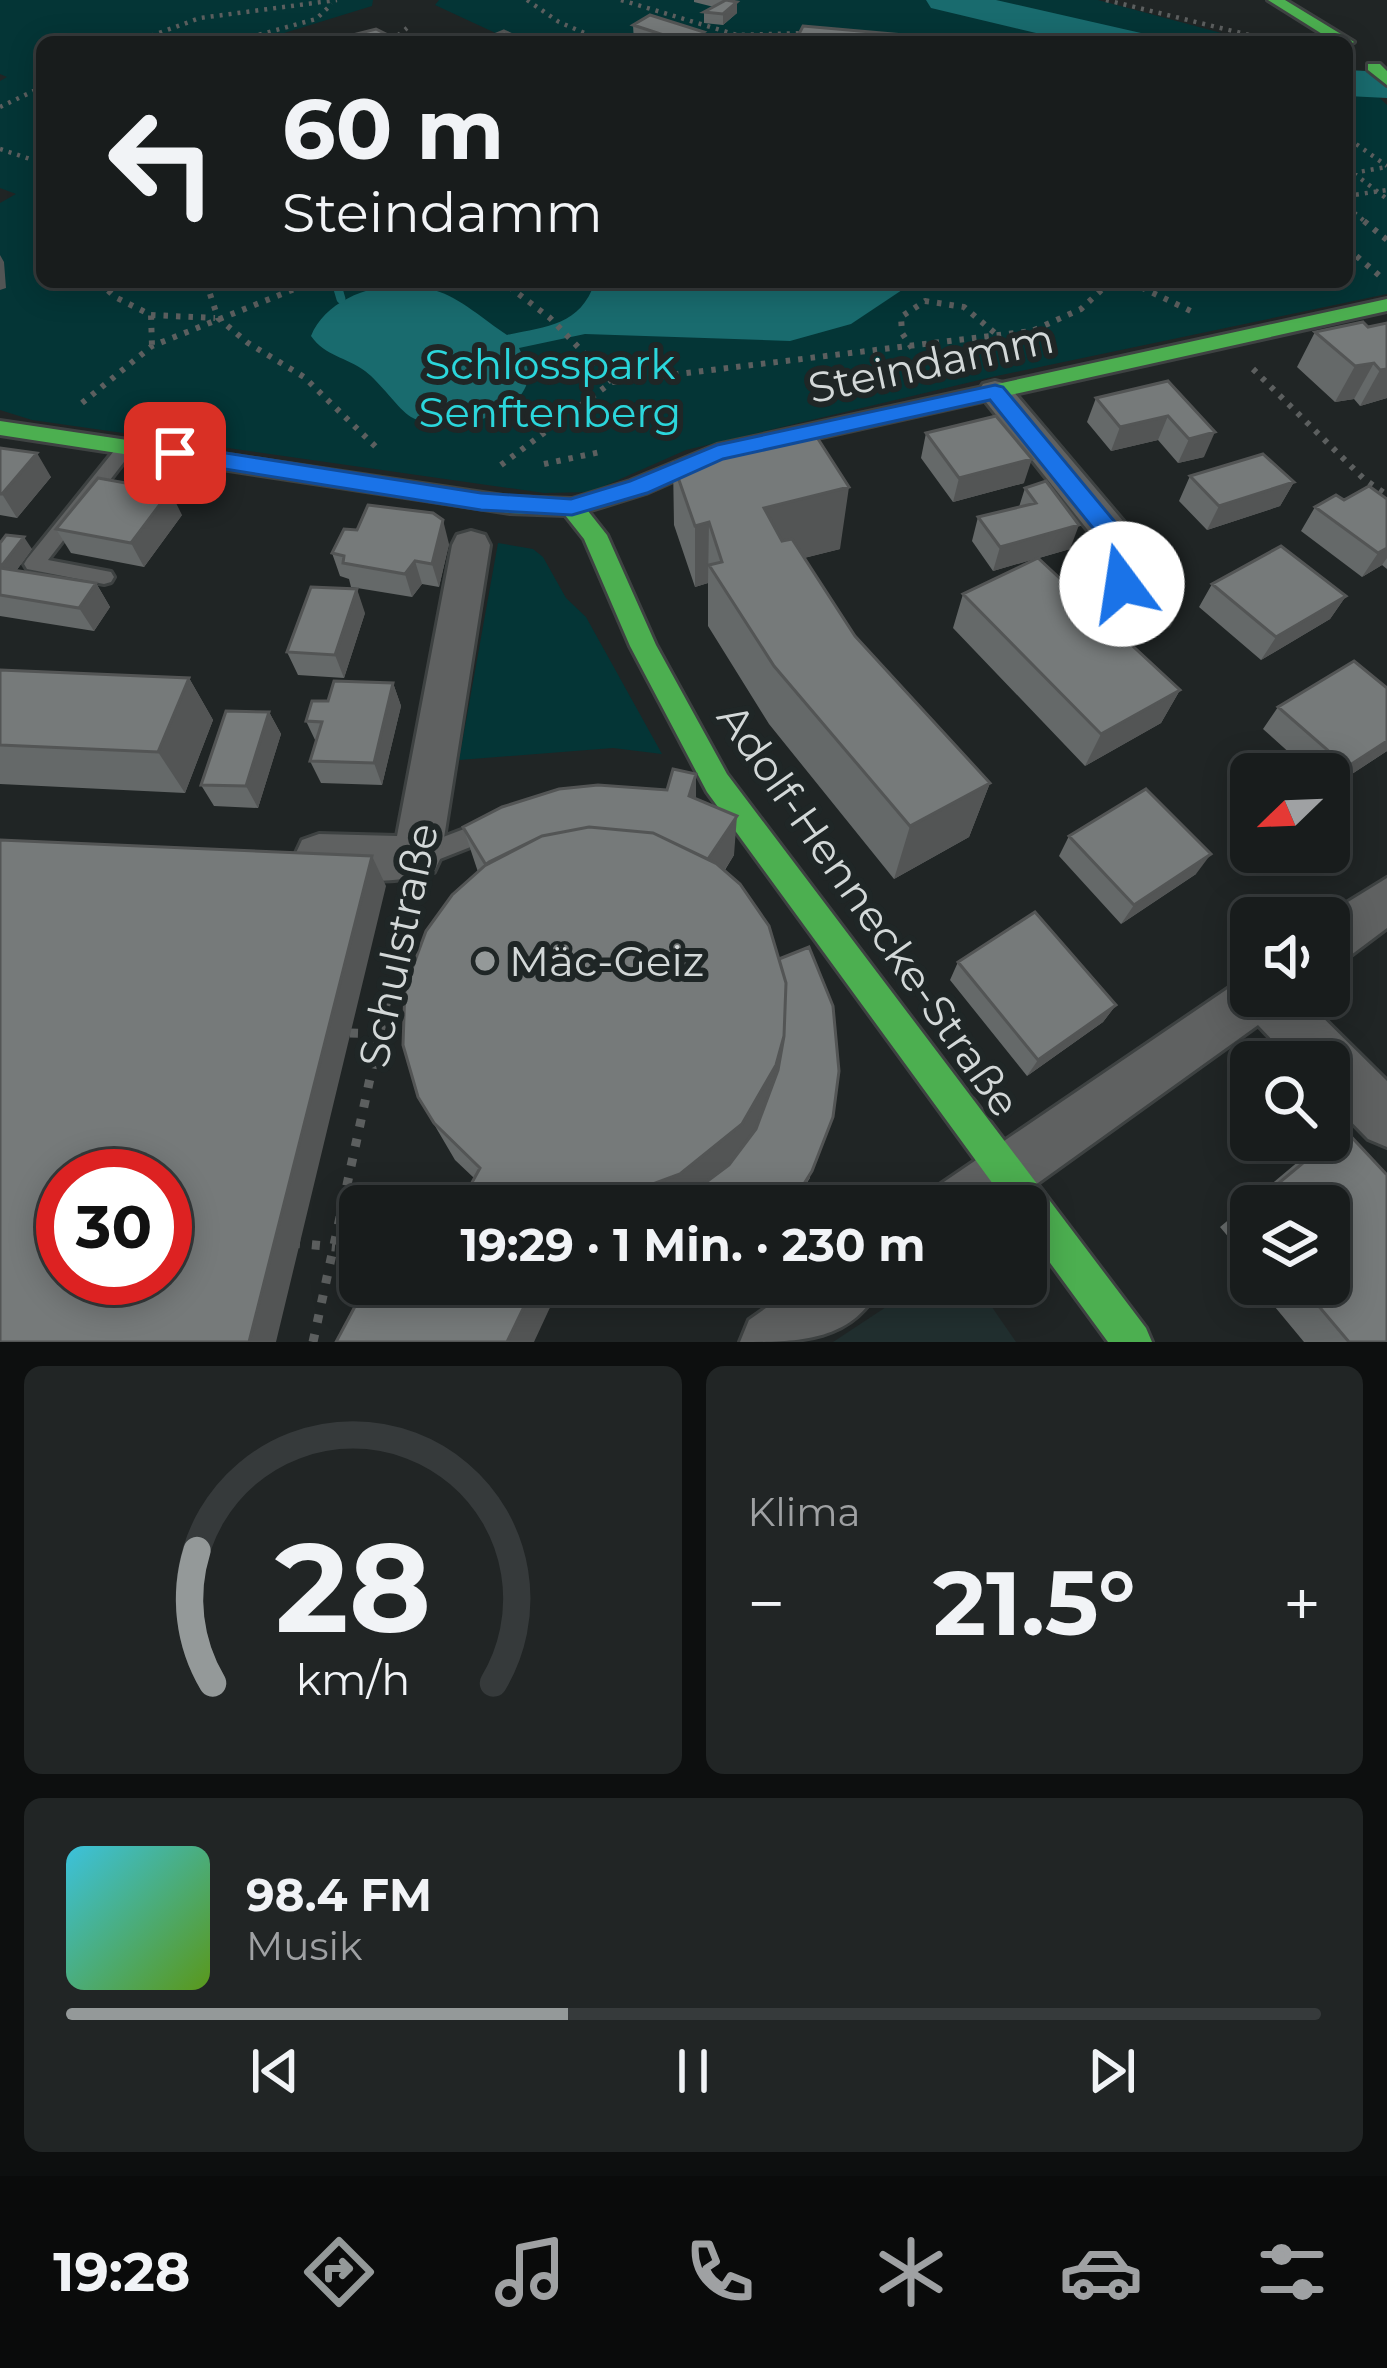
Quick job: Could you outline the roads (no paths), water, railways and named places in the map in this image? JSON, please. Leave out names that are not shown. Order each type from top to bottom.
[{"type":"street","points":[[1274,0],[1329,36]]},
{"type":"street","name":"Steindamm","points":[[0,428],[481,502],[572,507],[638,487],[717,453],[1226,342],[1378,296]]},
{"type":"street","points":[[995,392],[1126,551],[1122,584],[1154,614]]},
{"type":"street","name":"Adolf-Hennecke-Straße","points":[[572,507],[596,536],[643,646],[717,783],[1132,1342]]},
{"type":"street","name":"Schulstraße","points":[[417,857],[471,545]]},
{"type":"street","points":[[278,855],[417,857]]},
{"type":"street","points":[[1350,927],[1387,900]]},
{"type":"street","points":[[986,1185],[1230,1014]]},
{"type":"street","points":[[1286,1017],[1387,1120]]},
{"type":"street","points":[[771,1342],[822,1305]]},
{"type":"lane","points":[[104,577],[34,564],[128,446]]},
{"type":"lane","points":[[417,857],[524,816]]},
{"type":"waterway","points":[[945,0],[1101,36]]},
{"type":"waterway","points":[[1353,83],[1387,85]]},
{"type":"waterway","points":[[338,288],[341,299]]},
{"type":"place","name":"Mäc-Geiz","points":[[485,961]]},
{"type":"park label","name":"Schlosspark Senftenberg","points":[[550,388]]}]
